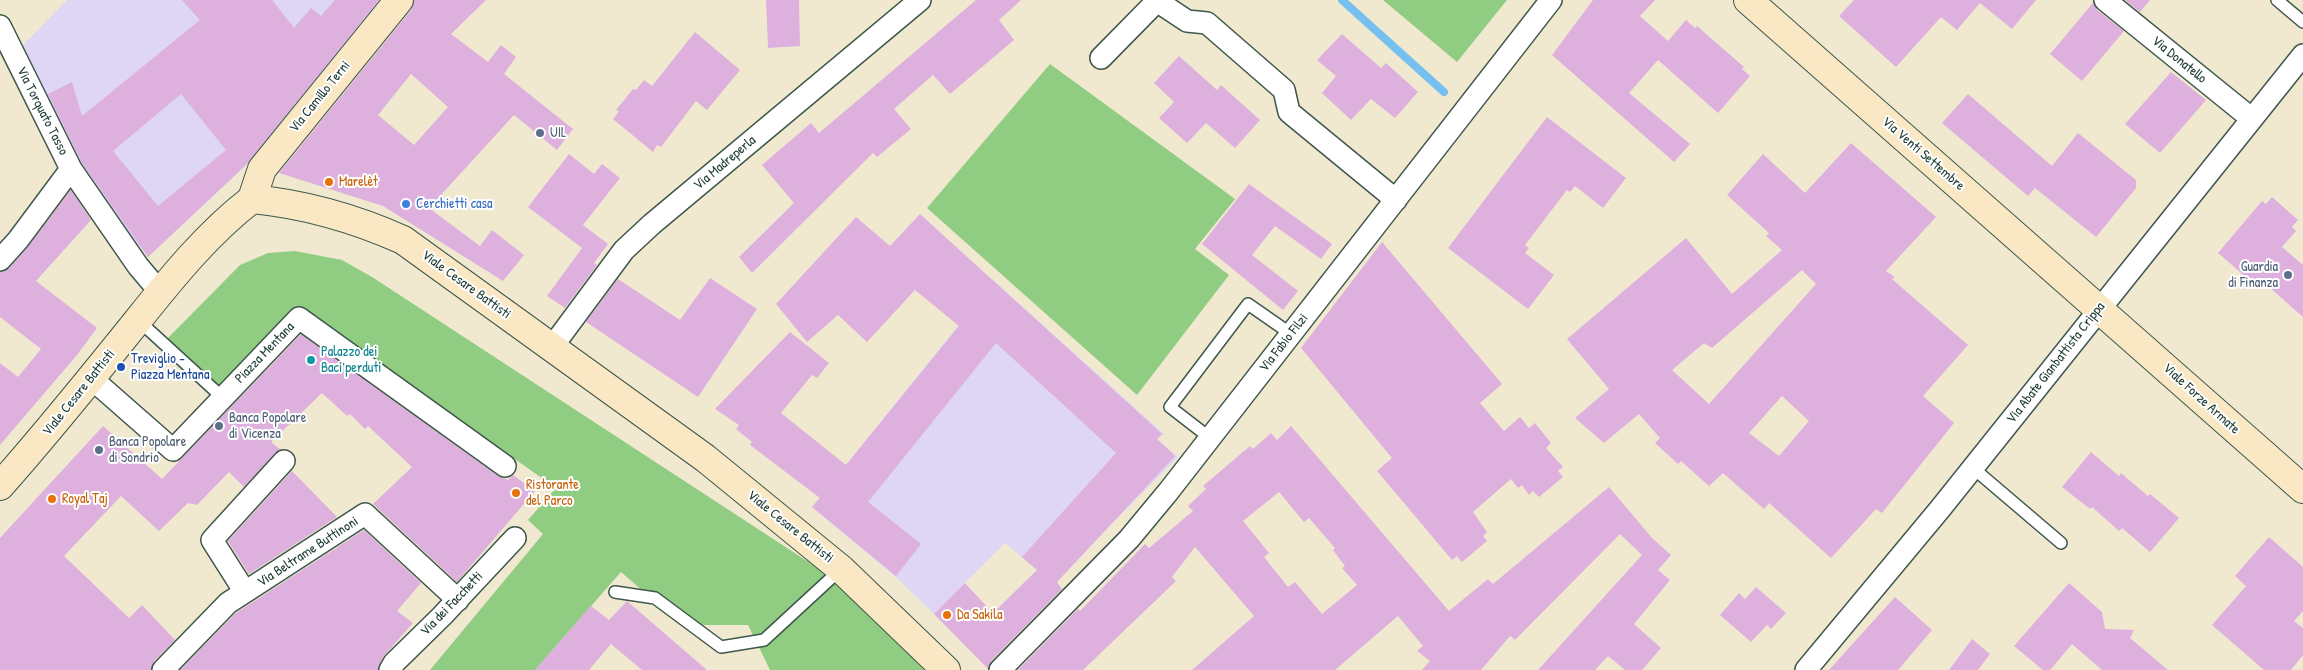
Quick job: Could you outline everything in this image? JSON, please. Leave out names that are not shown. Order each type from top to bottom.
[{"type":"street","name":"Via Camillo Terni","points":[[252,199],[262,169],[398,0]]},
{"type":"street","name":"Via Madreperla","points":[[552,347],[624,250],[652,224],[920,0]]},
{"type":"street","name":"Via Fabio Filzi","points":[[1000,670],[1129,539],[1210,438],[1551,0]]},
{"type":"street","name":"Via Venti Settembre","points":[[1748,0],[2100,308]]},
{"type":"street","name":"Via Donatello","points":[[2106,0],[2252,119]]},
{"type":"street","points":[[1101,58],[1157,1],[1187,22],[1208,23],[1284,90],[1289,112],[1396,200]]},
{"type":"street","name":"Via Torquato Tasso","points":[[0,26],[71,169],[138,266],[160,292]]},
{"type":"street","name":"Via Abate Gianbattista Crippa","points":[[1806,670],[1973,468],[2303,55]]},
{"type":"street","name":"Via Torquato Tasso","points":[[0,260],[18,240],[71,169]]},
{"type":"street","name":"Viale Cesare Battisti","points":[[0,486],[92,378],[160,292],[226,219],[252,199],[284,202],[371,226],[403,240],[705,458],[841,569],[946,670]]},
{"type":"street","name":"Viale Forze Armate","points":[[2100,308],[2303,489]]},
{"type":"street","name":"Piazza Mentana","points":[[92,378],[172,450],[299,318],[505,466]]},
{"type":"street","name":"Via Beltrame Buttinoni","points":[[245,592],[212,540],[284,461]]},
{"type":"street","name":"Via Beltrame Buttinoni","points":[[163,670],[228,603],[365,514],[458,600]]},
{"type":"street","name":"Via dei Facchetti","points":[[390,670],[394,662],[458,600],[514,538]]},
{"type":"lane","points":[[2277,0],[2303,22]]},
{"type":"lane","points":[[1210,438],[1170,407],[1248,304],[1291,334]]},
{"type":"lane","points":[[138,320],[222,397]]},
{"type":"lane","points":[[1973,468],[2061,543]]},
{"type":"lane","points":[[615,592],[655,598],[720,647],[764,640],[841,569]]},
{"type":"shaded area","points":[[67,0],[381,0],[271,142],[148,257],[81,176],[20,48]]},
{"type":"shaded area","points":[[994,281],[1164,434],[1157,439],[1178,457],[1086,550],[1045,577],[1005,543],[934,614],[897,578],[812,507]]},
{"type":"green space","points":[[1383,0],[1507,0],[1457,62]]},
{"type":"green space","points":[[1050,64],[1235,199],[1195,249],[1229,275],[1137,395],[927,208]]},
{"type":"green space","points":[[295,251],[342,260],[372,277],[833,578],[930,670],[770,670],[748,625],[682,625],[621,572],[535,670],[430,670],[543,534],[528,520],[556,488],[297,306],[221,387],[167,339],[240,265],[268,253]]},
{"type":"building","points":[[182,0],[272,0],[294,28],[311,8],[321,16],[335,0],[379,0],[247,164],[148,257],[82,163],[48,94],[72,82],[82,116],[200,20]],"holes":[[[181,94],[226,150],[158,206],[113,151]]]},
{"type":"building","points":[[414,0],[486,0],[451,34],[488,62],[501,45],[516,57],[504,74],[573,129],[557,150],[514,115],[429,208],[480,246],[492,230],[524,255],[503,281],[383,206],[279,173],[411,10]],"holes":[[[411,74],[448,107],[414,145],[378,115]]]},
{"type":"building","points":[[766,0],[799,0],[800,46],[768,48]]},
{"type":"building","points":[[976,0],[1021,0],[999,20],[1014,40],[950,94],[933,75],[894,109],[911,129],[877,157],[873,153],[752,273],[739,257],[794,203],[762,165],[811,123],[819,133]]},
{"type":"building","points":[[1593,0],[1655,0],[1640,16],[1668,41],[1686,20],[1695,28],[1697,26],[1744,67],[1742,69],[1750,76],[1718,113],[1658,60],[1629,93],[1690,144],[1674,162],[1552,55]]},
{"type":"building","points":[[1854,0],[2036,0],[2012,29],[1980,3],[1957,30],[1941,17],[1896,67],[1839,16]]},
{"type":"building","points":[[2125,0],[2150,0],[2140,12]]},
{"type":"building","points":[[2093,3],[2097,10],[2124,31],[2082,81],[2050,54]]},
{"type":"building","points":[[695,32],[740,70],[707,110],[696,101],[661,147],[657,145],[653,152],[613,119],[619,111],[616,110],[633,89],[636,90],[644,80],[652,86]]},
{"type":"building","points":[[1342,34],[1381,68],[1386,63],[1418,92],[1395,118],[1371,99],[1351,120],[1322,93],[1336,76],[1317,60]]},
{"type":"building","points":[[1179,56],[1217,90],[1221,85],[1260,120],[1235,148],[1206,123],[1187,143],[1159,118],[1174,102],[1154,83]]},
{"type":"building","points":[[2171,72],[2206,100],[2160,153],[2125,124]]},
{"type":"building","points":[[1968,94],[2052,166],[2078,133],[2136,180],[2136,188],[2096,237],[2035,188],[2028,196],[1942,123]]},
{"type":"building","points":[[1547,117],[1626,178],[1603,208],[1575,186],[1570,192],[1567,190],[1525,245],[1529,248],[1525,253],[1554,275],[1528,309],[1448,248]]},
{"type":"building","points":[[1851,143],[1936,217],[1886,271],[1895,277],[1892,279],[1968,345],[1923,396],[1954,423],[1882,513],[1876,509],[1831,558],[1769,503],[1764,509],[1723,473],[1709,486],[1681,461],[1678,464],[1655,443],[1660,438],[1639,414],[1604,443],[1575,418],[1609,389],[1567,339],[1686,238],[1732,294],[1782,250],[1766,236],[1769,233],[1727,195],[1763,154],[1805,193]],"holes":[[[1802,270],[1816,284],[1709,404],[1672,370],[1704,343],[1712,348]],[[1782,396],[1809,421],[1779,456],[1749,433]]]},
{"type":"building","points":[[569,154],[594,174],[602,164],[620,178],[583,225],[608,244],[594,263],[597,265],[565,308],[547,296],[582,248],[528,207]]},
{"type":"building","points":[[1249,184],[1332,244],[1321,259],[1275,226],[1252,255],[1298,291],[1283,310],[1202,244]]},
{"type":"building","points":[[71,190],[91,220],[36,281],[97,328],[77,355],[0,445],[0,363],[18,377],[41,349],[0,317],[0,272],[9,268],[27,248]]},
{"type":"building","points":[[2272,197],[2298,220],[2292,227],[2296,231],[2282,247],[2303,265],[2303,317],[2260,279],[2255,285],[2218,253],[2262,201],[2266,204]]},
{"type":"building","points":[[920,214],[1162,434],[1157,439],[1175,456],[1057,582],[1062,589],[991,661],[988,669],[934,614],[965,583],[993,613],[1037,570],[1022,557],[1116,453],[996,343],[868,502],[921,544],[896,576],[812,507],[820,498],[750,445],[752,442],[736,429],[739,425],[715,409],[790,332],[829,363],[817,378],[812,375],[781,413],[846,465],[959,326],[915,290],[867,342],[838,315],[807,342],[776,304],[856,217],[890,246]]},
{"type":"building","points":[[1382,242],[1502,384],[1480,403],[1504,431],[1520,417],[1529,428],[1535,423],[1551,443],[1546,448],[1563,467],[1558,471],[1563,477],[1539,497],[1533,491],[1529,495],[1522,485],[1518,488],[1511,479],[1473,512],[1487,532],[1483,536],[1487,541],[1462,562],[1457,556],[1452,560],[1377,471],[1392,458],[1301,348]]},
{"type":"building","points":[[710,278],[757,309],[698,397],[586,322],[618,279],[680,320]]},
{"type":"building","points":[[301,334],[498,476],[508,480],[513,475],[535,491],[457,582],[373,504],[412,467],[368,426],[365,429],[350,414],[347,416],[322,393],[271,442],[280,449],[244,487],[229,472],[197,505],[188,503],[159,531],[121,496],[64,556],[129,618],[142,605],[175,640],[154,661],[151,670],[0,670],[0,538],[103,426],[162,479]]},
{"type":"building","points":[[1291,426],[1449,611],[1488,579],[1493,584],[1609,487],[1652,538],[1671,555],[1658,570],[1670,580],[1634,624],[1661,648],[1642,670],[1625,670],[1608,656],[1595,670],[1538,670],[1642,555],[1620,534],[1515,640],[1510,636],[1481,670],[1422,670],[1430,661],[1417,651],[1423,646],[1398,616],[1335,670],[1192,670],[1254,616],[1195,547],[1172,577],[1176,581],[1083,670],[1018,670],[1078,609],[1080,611],[1145,544],[1149,548],[1193,511],[1188,506],[1206,489],[1203,486],[1250,446],[1253,449],[1271,433],[1277,440]],"holes":[[[1279,492],[1304,522],[1309,518],[1335,548],[1333,550],[1345,566],[1342,568],[1357,585],[1322,614],[1295,582],[1288,587],[1264,557],[1269,553],[1243,521]]]},
{"type":"building","points":[[2091,452],[2119,476],[2121,473],[2148,496],[2150,494],[2179,518],[2150,552],[2122,528],[2119,531],[2092,507],[2090,509],[2062,487]]},
{"type":"building","points":[[292,471],[337,517],[249,574],[228,541]]},
{"type":"building","points":[[364,530],[421,583],[397,611],[413,623],[383,657],[378,670],[180,670],[236,613]]},
{"type":"building","points":[[2269,537],[2303,567],[2303,611],[2294,621],[2303,628],[2303,655],[2291,670],[2264,670],[2212,625],[2246,586],[2235,576]]},
{"type":"building","points":[[2069,583],[2102,612],[2105,629],[2134,630],[2130,638],[2168,670],[2102,670],[2072,644],[2050,670],[2043,670],[2014,646]]},
{"type":"building","points":[[1756,587],[1786,613],[1771,629],[1767,625],[1751,642],[1720,615],[1739,593],[1745,599]]},
{"type":"building","points":[[1895,597],[1932,630],[1898,670],[1829,670]]},
{"type":"building","points":[[627,601],[707,670],[642,670],[611,644],[589,670],[535,670],[591,606],[609,620]]},
{"type":"building","points":[[1972,639],[1990,654],[1978,670],[1949,670]]},
{"type":"waterway","points":[[1342,0],[1444,92]]},
{"type":"place","name":"UIL","points":[[540,133]]},
{"type":"place","name":"Marelèt","points":[[329,182]]},
{"type":"place","name":"Cerchietti casa","points":[[406,204]]},
{"type":"place","name":"Guardia di Finanza","points":[[2288,275]]},
{"type":"place","name":"Palazzo dei Baci perduti","points":[[311,360]]},
{"type":"place","name":"Treviglio - Piazza Mentana","points":[[121,367]]},
{"type":"place","name":"Banca Popolare di Vicenza","points":[[219,426]]},
{"type":"place","name":"Banca Popolare di Sondrio","points":[[99,450]]},
{"type":"place","name":"Ristorante del Parco","points":[[516,493]]},
{"type":"place","name":"Royal Taj","points":[[52,499]]},
{"type":"place","name":"Da Sakila","points":[[947,615]]}]
